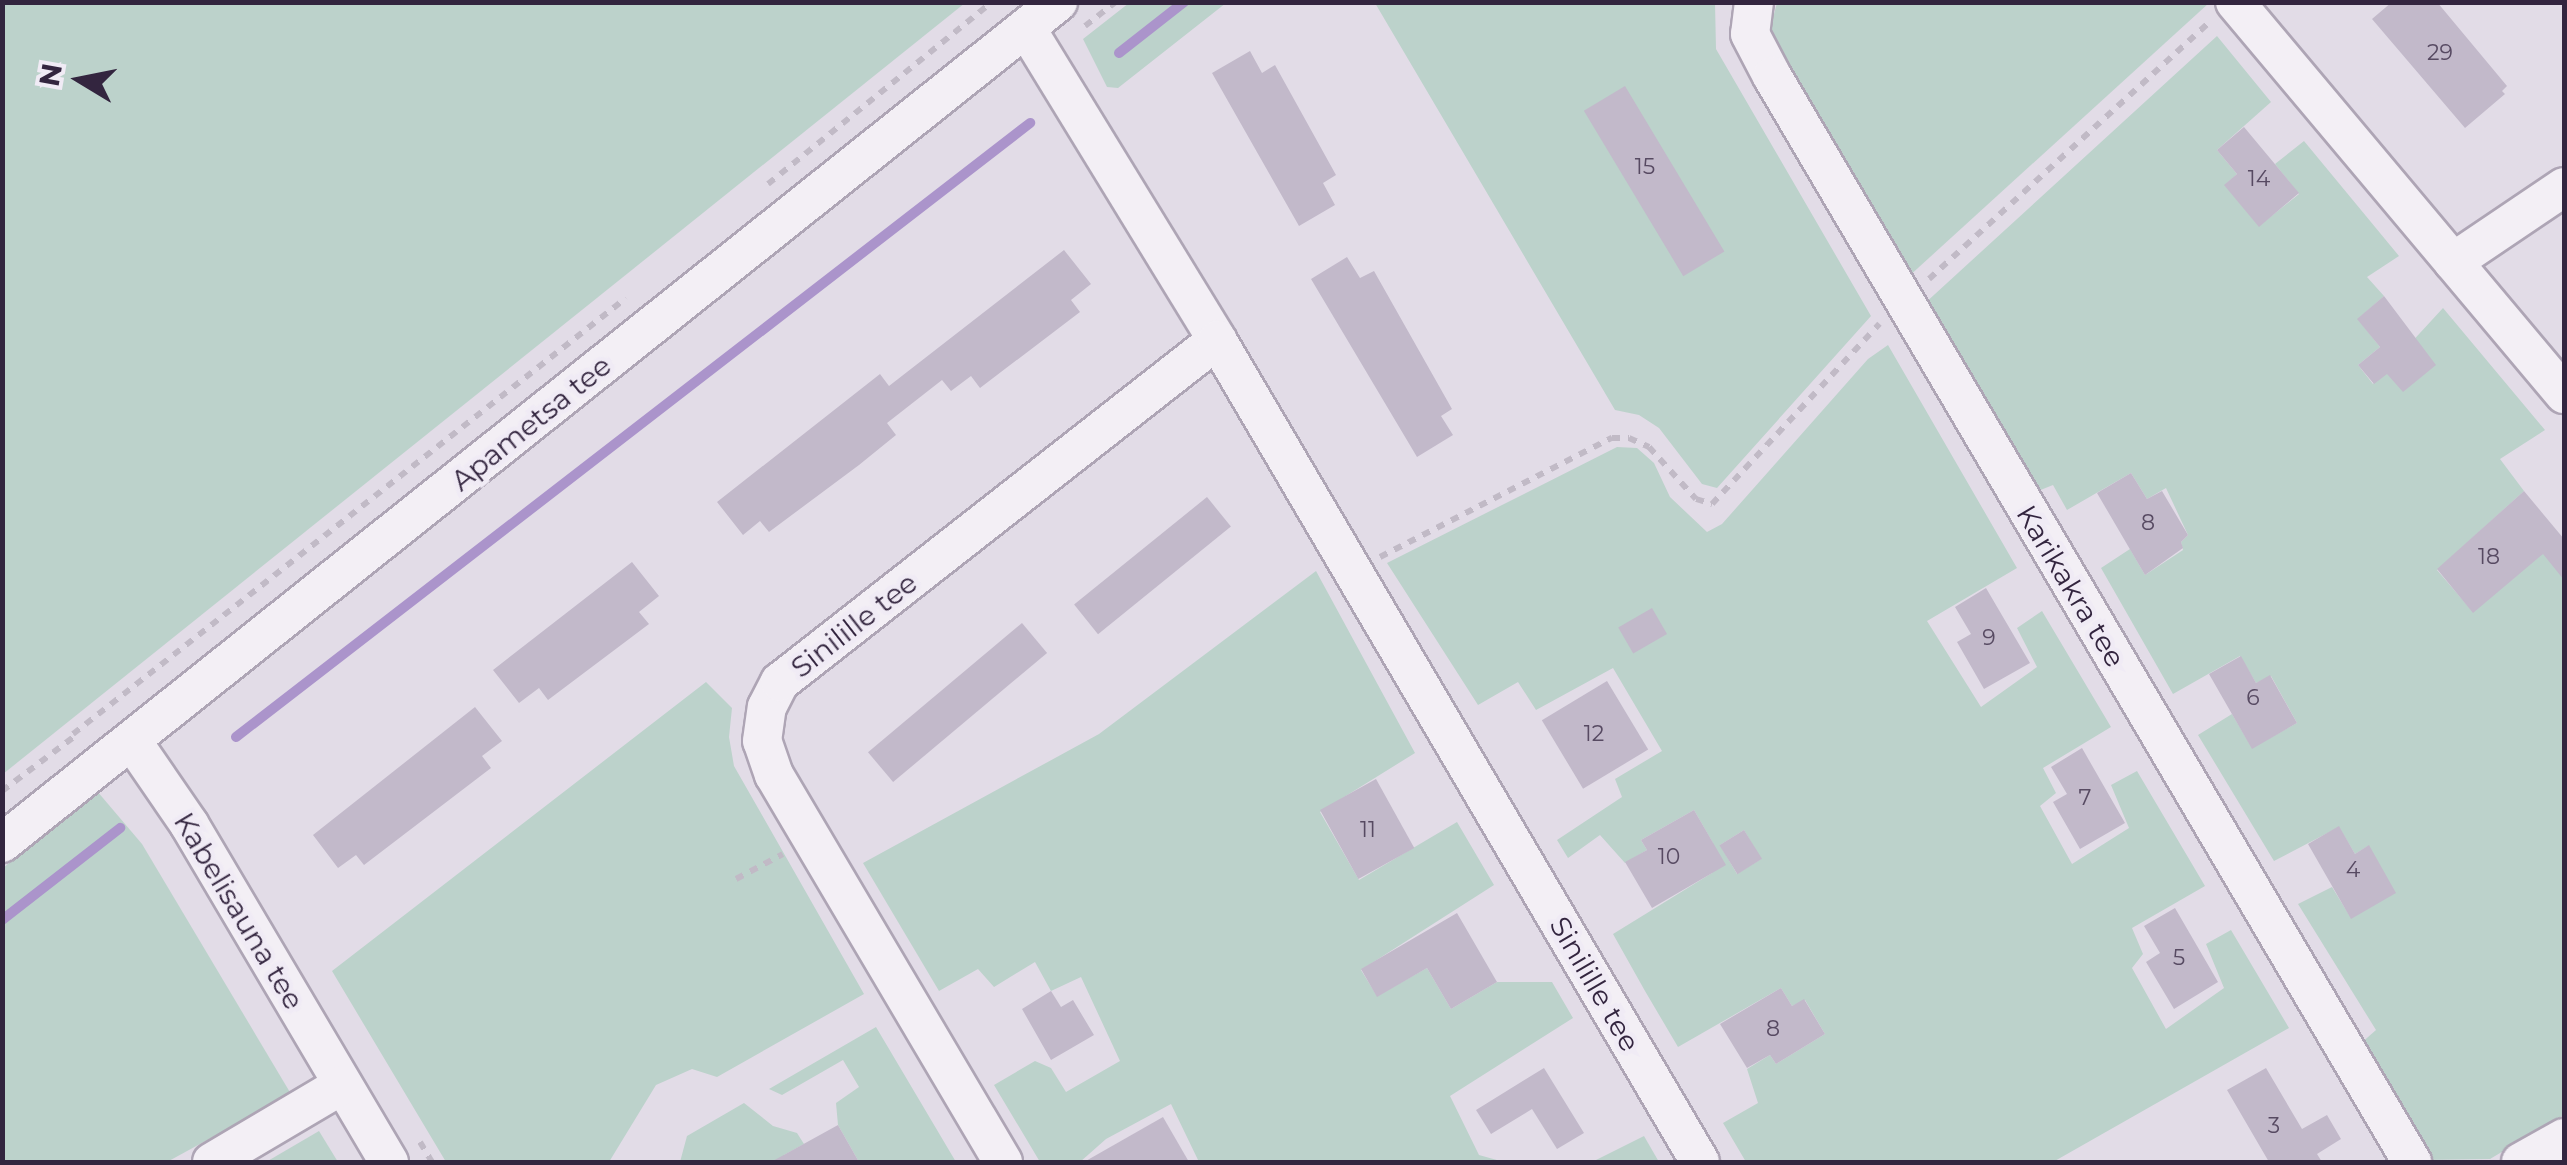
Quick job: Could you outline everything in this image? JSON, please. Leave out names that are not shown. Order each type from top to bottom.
[{"type":"street","name":"Apametsa tee","points":[[2,843],[1058,2]]},
{"type":"street","name":"Karikakra tee","points":[[1754,2],[1750,34],[2412,1162]]},
{"type":"street","points":[[2226,9],[2453,262],[2564,394]]},
{"type":"street","name":"Sinilille tee","points":[[1026,28],[1217,340],[1700,1162]]},
{"type":"street","points":[[2453,262],[2564,187]]},
{"type":"street","name":"Sinilille tee","points":[[1003,1162],[774,774],[762,740],[767,707],[780,682],[1217,340]]},
{"type":"street","name":"Kabelisauna tee","points":[[132,742],[189,824],[389,1162]]},
{"type":"street","points":[[212,1162],[342,1085]]},
{"type":"street","points":[[2521,1162],[2564,1138]]},
{"type":"path","points":[[763,188],[992,2]]},
{"type":"path","points":[[1352,570],[1612,438],[1630,438],[1649,447],[1696,499],[1712,504],[1904,302],[2226,9]]},
{"type":"path","points":[[73,734],[638,288]]},
{"type":"path","points":[[736,879],[788,851],[780,836]]},
{"type":"green space","points":[[3,2],[965,2],[965,3],[3,774]]},
{"type":"green space","points":[[1129,3],[1226,3],[1118,88],[1107,87],[1083,39]]},
{"type":"green space","points":[[1375,3],[1715,3],[1716,49],[1871,316],[1717,488],[1702,484],[1659,428],[1639,415],[1615,410]]},
{"type":"green space","points":[[1777,3],[2209,3],[1907,278],[1777,57],[1771,25]]},
{"type":"green space","points":[[2217,36],[2271,102],[2217,150],[2237,174],[2225,185],[2259,226],[2299,194],[2275,164],[2304,141],[2399,256],[2367,277],[2384,296],[2358,319],[2380,347],[2358,365],[2373,384],[2443,308],[2545,430],[2500,459],[2524,491],[2437,570],[2473,612],[2539,547],[2564,577],[2564,1115],[2490,1159],[2424,1160],[2359,1045],[2376,1030],[2298,904],[2332,887],[2351,918],[2368,846],[2355,854],[2339,827],[2274,861],[2198,735],[2232,714],[2252,748],[2297,723],[2271,676],[2256,683],[2240,656],[2173,694],[2101,568],[2130,549],[2145,575],[2183,550],[2181,542],[2188,535],[2166,488],[2147,499],[2131,473],[2067,510],[2053,485],[2033,493],[1923,305]]},
{"type":"green space","points":[[1888,345],[2017,568],[1927,621],[1981,707],[2037,667],[2017,628],[2042,611],[2111,727],[2043,768],[2056,793],[2040,806],[2072,864],[2129,828],[2111,785],[2137,771],[2205,886],[2132,928],[2143,954],[2132,968],[2166,1029],[2224,988],[2206,944],[2231,930],[2289,1028],[2053,1162],[1746,1162],[1723,1123],[1758,1103],[1747,1069],[1770,1055],[1776,1064],[1825,1034],[1805,1000],[1792,1006],[1781,988],[1678,1047],[1645,991],[1613,934],[1712,873],[1700,851],[1713,843],[1694,810],[1641,840],[1647,850],[1625,863],[1600,835],[1568,858],[1557,840],[1622,797],[1615,779],[1662,751],[1613,668],[1536,710],[1518,682],[1478,705],[1387,563],[1617,447],[1637,448],[1654,463],[1670,497],[1707,532],[1722,524],[1868,359]],"holes":[[[1744,830],[1761,859],[1737,874],[1720,845]]]},
{"type":"green space","points":[[1316,571],[1415,753],[1320,812],[1359,880],[1457,822],[1494,885],[1361,970],[1377,996],[1427,968],[1451,1009],[1497,982],[1552,982],[1573,1018],[1450,1096],[1479,1155],[1504,1162],[1199,1162],[1171,1104],[1106,1139],[1080,1162],[1040,1162],[994,1085],[1035,1061],[1051,1068],[1066,1092],[1120,1061],[1081,977],[1051,991],[1035,962],[994,987],[978,969],[939,991],[863,863],[1099,734]]},
{"type":"green space","points":[[706,682],[732,708],[729,737],[734,766],[864,994],[717,1077],[692,1069],[656,1085],[609,1162],[446,1162],[332,971]]},
{"type":"green space","points":[[97,791],[142,844],[291,1094],[167,1162],[3,1162],[3,868]]},
{"type":"green space","points":[[876,1027],[956,1162],[859,1162],[838,1125],[836,1103],[859,1087],[843,1060],[782,1095],[769,1089]]},
{"type":"green space","points":[[744,1103],[773,1126],[797,1133],[804,1144],[784,1155],[787,1162],[680,1162],[687,1136]]},
{"type":"green space","points":[[319,1131],[338,1162],[266,1162]]},
{"type":"green space","points":[[1644,1136],[1659,1162],[1592,1162]]},
{"type":"building","points":[[2392,2],[2437,2],[2507,86],[2502,91],[2505,94],[2465,128],[2372,19]]},
{"type":"building","points":[[1250,51],[1262,73],[1275,65],[1336,175],[1323,183],[1335,205],[1299,226],[1212,73]]},
{"type":"building","points":[[1625,86],[1724,251],[1683,276],[1584,111]]},
{"type":"building","points":[[2244,127],[2299,193],[2259,227],[2224,185],[2237,174],[2217,150]]},
{"type":"building","points":[[1064,250],[1091,284],[1071,300],[1080,312],[980,388],[971,376],[951,391],[942,380],[887,423],[896,435],[859,465],[769,532],[760,521],[743,535],[717,502],[880,374],[889,386]]},
{"type":"building","points":[[1347,257],[1360,278],[1374,271],[1452,409],[1441,416],[1453,435],[1417,457],[1311,279]]},
{"type":"building","points":[[2384,296],[2436,365],[2403,392],[2387,374],[2374,384],[2358,365],[2380,347],[2357,319]]},
{"type":"building","points":[[2131,473],[2147,499],[2162,491],[2188,535],[2181,542],[2183,548],[2145,575],[2097,493]]},
{"type":"building","points":[[2524,491],[2564,539],[2564,580],[2543,554],[2473,613],[2437,569]]},
{"type":"building","points":[[1207,497],[1231,527],[1098,634],[1074,605]]},
{"type":"building","points":[[632,562],[659,596],[639,612],[649,624],[548,700],[539,688],[519,703],[493,670]]},
{"type":"building","points":[[1986,588],[2030,663],[1984,689],[1957,642],[1971,634],[1955,607]]},
{"type":"building","points":[[1652,608],[1667,634],[1633,653],[1618,628]]},
{"type":"building","points":[[1022,623],[1047,653],[893,782],[868,752]]},
{"type":"building","points":[[2241,656],[2256,683],[2270,675],[2297,723],[2252,749],[2209,674]]},
{"type":"building","points":[[1607,681],[1648,750],[1583,789],[1542,720]]},
{"type":"building","points":[[475,707],[502,741],[482,756],[491,768],[364,865],[356,855],[338,868],[313,835]]},
{"type":"building","points":[[2082,748],[2125,823],[2080,849],[2053,802],[2067,794],[2051,767]]},
{"type":"building","points":[[1376,779],[1414,848],[1358,879],[1320,810]]},
{"type":"building","points":[[1694,810],[1726,865],[1652,908],[1625,862],[1647,850],[1641,840]]},
{"type":"building","points":[[2339,826],[2355,854],[2369,845],[2396,893],[2351,919],[2308,844]]},
{"type":"building","points":[[1744,830],[1762,859],[1737,874],[1719,845]]},
{"type":"building","points":[[2175,908],[2218,982],[2174,1009],[2146,962],[2160,953],[2144,926]]},
{"type":"building","points":[[1457,913],[1497,982],[1451,1009],[1427,968],[1377,997],[1361,969]]},
{"type":"building","points":[[1781,988],[1792,1006],[1804,999],[1825,1034],[1776,1064],[1770,1055],[1747,1068],[1720,1024]]},
{"type":"building","points":[[1051,991],[1061,1007],[1073,1000],[1094,1035],[1051,1060],[1022,1009]]},
{"type":"building","points":[[1544,1068],[1584,1133],[1557,1149],[1532,1109],[1491,1134],[1476,1110]]},
{"type":"building","points":[[2266,1068],[2302,1129],[2327,1115],[2341,1139],[2317,1154],[2322,1162],[2269,1162],[2227,1090]]},
{"type":"building","points":[[1163,1117],[1189,1162],[1084,1162]]},
{"type":"building","points":[[838,1125],[859,1162],[771,1162]]},
{"type":"waterway","points":[[1119,53],[1184,2]]},
{"type":"waterway","points":[[236,737],[1030,123]]},
{"type":"waterway","points":[[2,920],[120,828]]}]
